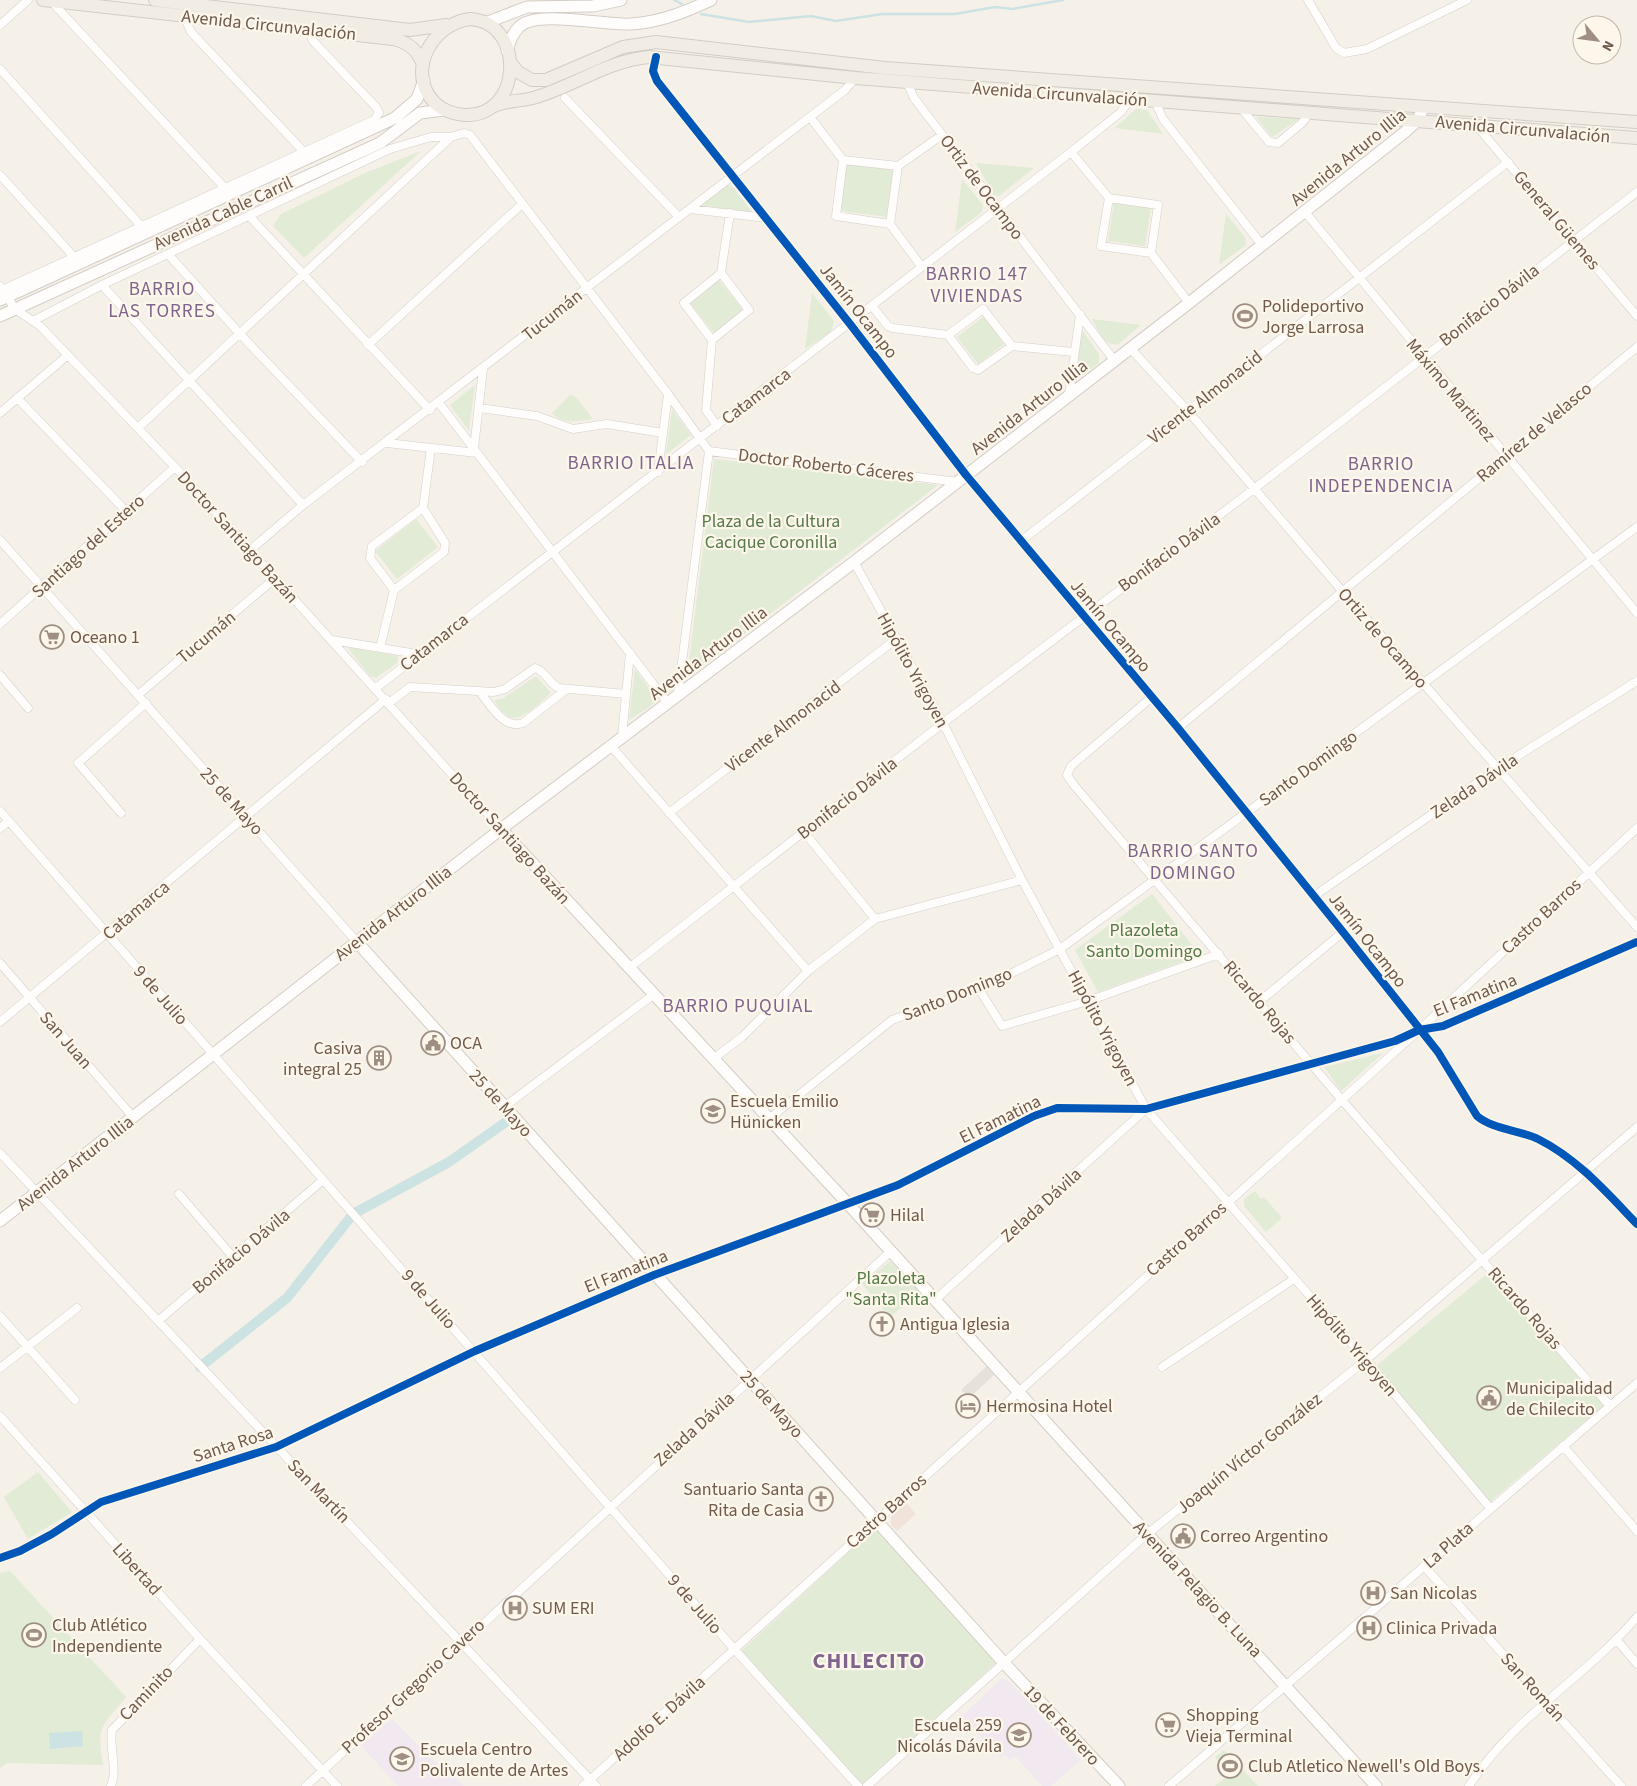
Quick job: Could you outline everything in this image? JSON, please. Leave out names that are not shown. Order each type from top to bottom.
[{"type":"main road","name":"Avenida Circunvalación","points":[[47,0],[401,41],[417,52],[423,65]]},
{"type":"main road","name":"Avenida Circunvalación","points":[[155,0],[410,30],[446,26]]},
{"type":"main road","points":[[621,0],[593,6],[527,7],[488,22],[470,19],[446,26],[432,40],[423,65],[424,80],[431,98],[444,110],[468,115],[492,107],[500,99],[508,85],[509,57],[519,26],[528,22],[554,18],[612,24],[644,23],[659,21],[711,0]]},
{"type":"main road","points":[[488,22],[500,34],[509,57]]},
{"type":"main road","name":"Avenida Circunvalación","points":[[509,57],[518,72],[532,80],[546,80],[623,47],[656,42],[885,68],[1637,122]]},
{"type":"main road","name":"Avenida Circunvalación","points":[[492,107],[510,100],[532,98],[622,61],[656,57],[855,78],[1637,138]]},
{"type":"main road","name":"Avenida Cable Carril","points":[[2,292],[395,118],[417,99],[424,80]]},
{"type":"main road","name":"Avenida Arturo Illia","points":[[0,1221],[501,829],[854,562],[1189,303],[1418,120],[1424,108]]},
{"type":"main road","name":"Avenida Cable Carril","points":[[0,316],[17,311],[380,143],[420,113],[444,110]]},
{"type":"main road","name":"Doctor Santiago Bazán","points":[[501,829],[849,1205],[1019,1392]]},
{"type":"main road","name":"25 de Mayo","points":[[357,942],[1005,1664]]},
{"type":"main road","name":"Avenida Pelagio B. Luna","points":[[1019,1392],[1376,1786]]},
{"type":"main road","name":"19 de Febrero","points":[[1005,1664],[1119,1786]]},
{"type":"street","points":[[0,24],[28,0]]},
{"type":"street","points":[[47,0],[225,188]]},
{"type":"street","points":[[1308,0],[1336,48],[1344,53],[1367,49],[1467,0]]},
{"type":"street","points":[[184,16],[191,32],[304,152]]},
{"type":"street","points":[[2,292],[74,257],[374,120],[379,113],[313,41],[309,29]]},
{"type":"street","name":"Jamín Ocampo","points":[[656,57],[653,71],[657,80],[850,324],[962,478],[1020,541],[1178,728],[1438,1052],[1467,1101],[1483,1121],[1520,1131],[1538,1139],[1586,1172],[1637,1224]]},
{"type":"street","points":[[0,69],[142,227]]},
{"type":"street","name":"Tucumán","points":[[249,551],[303,505],[386,444],[845,90],[855,78]]},
{"type":"street","name":"Ortiz de Ocampo","points":[[907,82],[914,98],[1114,360]]},
{"type":"street","points":[[565,98],[679,217]]},
{"type":"street","name":"Catamarca","points":[[376,688],[417,654],[658,472],[1071,152],[1121,112],[1131,98]]},
{"type":"street","points":[[1155,101],[1163,119],[1262,245]]},
{"type":"street","points":[[1240,107],[1269,142],[1273,143],[1278,143],[1302,123],[1310,112]]},
{"type":"street","points":[[810,117],[843,160],[836,216],[890,224],[922,266]]},
{"type":"street","name":"General Güemes","points":[[1476,125],[1637,316]]},
{"type":"street","points":[[33,321],[168,254],[250,217],[390,149],[431,137],[451,137],[464,133],[470,135],[668,394],[709,451],[678,694]]},
{"type":"street","points":[[843,160],[898,166],[942,134]]},
{"type":"street","points":[[138,428],[451,137]]},
{"type":"street","points":[[1071,152],[1109,198],[1158,205],[1151,253]]},
{"type":"street","name":"Vicente Almonacid","points":[[1020,541],[1187,410],[1360,279],[1508,162]]},
{"type":"street","points":[[890,224],[898,166]]},
{"type":"street","points":[[0,175],[74,257]]},
{"type":"street","name":"Bonifacio Dávila","points":[[629,968],[943,723],[1082,616],[1254,489],[1637,192]]},
{"type":"street","points":[[1109,198],[1102,246],[1151,253],[1189,303]]},
{"type":"street","points":[[368,345],[522,204]]},
{"type":"street","points":[[690,209],[766,218]]},
{"type":"street","name":"Máximo Martinez","points":[[1305,212],[1637,613]]},
{"type":"street","points":[[717,426],[706,410],[712,340],[684,303],[721,273],[730,214]]},
{"type":"street","points":[[250,217],[430,410]]},
{"type":"street","points":[[168,254],[239,333],[362,462]]},
{"type":"street","points":[[712,340],[749,310],[721,273]]},
{"type":"street","points":[[102,286],[190,379],[303,505]]},
{"type":"street","name":"Doctor Santiago Bazán","points":[[2,292],[17,311],[33,321],[68,355],[175,467],[501,829]]},
{"type":"street","points":[[872,306],[888,326],[893,328],[948,334],[983,309],[1012,346]]},
{"type":"street","points":[[1069,395],[1073,352],[1080,314]]},
{"type":"street","points":[[948,334],[973,368],[978,370],[1012,346],[1073,352]]},
{"type":"street","name":"Ramírez de Velasco","points":[[1178,728],[1637,347]]},
{"type":"street","name":"Ortiz de Ocampo","points":[[1130,348],[1187,410],[1497,769],[1637,927]]},
{"type":"street","points":[[0,413],[68,355]]},
{"type":"street","points":[[476,451],[482,369]]},
{"type":"street","points":[[658,472],[668,394]]},
{"type":"street","points":[[17,398],[126,511]]},
{"type":"street","points":[[439,403],[668,702]]},
{"type":"street","points":[[480,408],[537,416],[573,429],[607,424],[663,432]]},
{"type":"street","points":[[386,444],[476,451]]},
{"type":"street","points":[[380,648],[394,590],[444,552],[446,543],[423,508],[431,448]]},
{"type":"street","name":"Doctor Roberto Cáceres","points":[[709,451],[962,478]]},
{"type":"street","name":"Santiago del Estero","points":[[0,624],[175,467]]},
{"type":"street","points":[[394,590],[370,558],[369,553],[372,546],[423,508]]},
{"type":"street","name":"Santo Domingo","points":[[769,1119],[892,1020],[979,989],[1060,949],[1637,527]]},
{"type":"street","name":"25 de Mayo","points":[[0,540],[357,942]]},
{"type":"street","name":"Hipólito Yrigoyen","points":[[854,562],[943,723],[1022,880],[1146,1109],[1366,1360],[1490,1508]]},
{"type":"street","name":"Tucumán","points":[[138,695],[274,579]]},
{"type":"street","name":"Vicente Almonacid","points":[[669,812],[896,639]]},
{"type":"street","points":[[332,640],[417,654]]},
{"type":"street","points":[[622,736],[630,653]]},
{"type":"street","name":"Catamarca","points":[[0,1022],[246,816],[387,701],[410,686],[494,692],[505,689],[535,668],[542,671],[556,687],[567,689]]},
{"type":"street","points":[[0,675],[28,708]]},
{"type":"street","name":"Zelada Dávila","points":[[1314,896],[1497,769],[1637,681]]},
{"type":"street","points":[[479,691],[501,718],[516,725],[523,723],[567,689],[626,694]]},
{"type":"street","name":"Ricardo Rojas","points":[[1152,697],[1070,766],[1067,775],[1341,1099],[1610,1406]]},
{"type":"street","points":[[121,813],[78,763],[146,703]]},
{"type":"street","points":[[610,745],[808,971]]},
{"type":"street","name":"9 de Julio","points":[[0,811],[735,1650],[858,1786]]},
{"type":"street","points":[[0,828],[9,821]]},
{"type":"street","name":"Castro Barros","points":[[735,1650],[876,1520],[1419,1030],[1588,871],[1637,828]]},
{"type":"street","points":[[804,832],[875,918]]},
{"type":"street","points":[[713,1059],[742,1037],[808,971],[875,918],[1022,880]]},
{"type":"street","points":[[1260,1001],[1343,932]]},
{"type":"street","name":"El Famatina","points":[[475,1351],[654,1275],[849,1205],[941,1164],[1018,1123],[1057,1108],[1146,1109],[1395,1041],[1419,1030],[1442,1026],[1637,942]]},
{"type":"street","points":[[979,989],[1002,1026],[1088,1001],[1219,954]]},
{"type":"street","name":"San Juan","points":[[0,963],[133,1117]]},
{"type":"street","points":[[504,1107],[653,995]]},
{"type":"street","name":"Zelada Dávila","points":[[935,1300],[1146,1109]]},
{"type":"street","name":"Joaquín Víctor González","points":[[867,1786],[1005,1664],[1147,1534],[1366,1360],[1637,1128]]},
{"type":"street","name":"San Martín","points":[[0,1153],[276,1447],[462,1641],[596,1786]]},
{"type":"street","name":"Bonifacio Dávila","points":[[158,1321],[323,1180]]},
{"type":"street","points":[[179,1194],[233,1257]]},
{"type":"street","name":"Zelada Dávila","points":[[610,1506],[890,1252]]},
{"type":"street","points":[[1162,1367],[1294,1279]]},
{"type":"street","points":[[0,1368],[77,1308]]},
{"type":"street","points":[[0,1316],[75,1400]]},
{"type":"street","name":"Santa Rosa","points":[[0,1558],[20,1551],[108,1499],[276,1447],[475,1351]]},
{"type":"street","name":"La Plata","points":[[1169,1786],[1637,1383]]},
{"type":"street","name":"Libertad","points":[[0,1416],[200,1639],[337,1786]]},
{"type":"street","points":[[1563,1446],[1637,1531]]},
{"type":"street","name":"Profesor Gregorio Cavero","points":[[306,1786],[610,1506]]},
{"type":"street","name":"San Román","points":[[1424,1566],[1621,1786]]},
{"type":"street","points":[[1470,1786],[1498,1746],[1616,1639],[1637,1617]]},
{"type":"street","name":"Caminito","points":[[111,1786],[113,1776],[110,1740],[112,1730],[200,1639]]},
{"type":"street","points":[[1616,1639],[1637,1664]]},
{"type":"street","name":"Adolfo E. Dávila","points":[[583,1786],[735,1650]]},
{"type":"shaded area","points":[[987,1366],[994,1375],[969,1398],[961,1390]]},
{"type":"shaded area","points":[[905,1502],[916,1514],[897,1531],[891,1525],[891,1515]]},
{"type":"shaded area","name":"Escuela 259 Nicolás Dávila","points":[[1001,1679],[1008,1680],[1081,1760],[1051,1786],[1042,1786],[1015,1756],[1010,1760],[1005,1755],[1001,1758],[962,1716]]},
{"type":"shaded area","name":"Escuela Centro Polivalente de Artes","points":[[392,1719],[446,1773],[449,1771],[464,1786],[398,1786],[361,1746]]},
{"type":"shaded area","points":[[82,1731],[83,1746],[50,1749],[49,1733]]},
{"type":"green space","points":[[1136,109],[1147,110],[1163,134],[1115,128]]},
{"type":"green space","points":[[1256,117],[1299,119],[1272,137]]},
{"type":"green space","points":[[421,151],[304,258],[273,226],[281,214],[365,173]]},
{"type":"green space","points":[[976,163],[1034,168],[999,196],[994,195]]},
{"type":"green space","points":[[846,164],[894,170],[888,217],[840,211]]},
{"type":"green space","points":[[962,179],[983,205],[982,212],[955,232]]},
{"type":"green space","points":[[727,185],[733,187],[753,213],[700,205]]},
{"type":"green space","points":[[1114,203],[1151,208],[1145,246],[1108,241]]},
{"type":"green space","points":[[1226,214],[1245,237],[1246,245],[1219,265]]},
{"type":"green space","points":[[719,280],[743,310],[714,333],[690,303]]},
{"type":"green space","points":[[812,293],[834,321],[831,332],[805,349]]},
{"type":"green space","points":[[984,316],[1004,344],[978,364],[957,337]]},
{"type":"green space","points":[[1092,319],[1141,325],[1117,345],[1104,342]]},
{"type":"green space","points":[[1081,329],[1099,354],[1099,363],[1075,381]]},
{"type":"green space","points":[[475,385],[469,431],[450,405]]},
{"type":"green space","points":[[570,395],[576,397],[593,419],[566,421],[552,413]]},
{"type":"green space","points":[[672,410],[691,435],[666,454]]},
{"type":"green space","name":"Plaza de la Cultura Cacique Coronilla","points":[[714,459],[938,485],[687,678]]},
{"type":"green space","points":[[416,519],[438,547],[397,579],[375,551]]},
{"type":"green space","points":[[347,647],[398,656],[398,662],[376,678],[370,676]]},
{"type":"green space","points":[[635,669],[658,701],[629,720]]},
{"type":"green space","points":[[536,676],[551,693],[524,715],[512,718],[507,716],[494,700],[502,699]]},
{"type":"green space","name":"Plazoleta Santo Domingo","points":[[1152,894],[1200,955],[1098,992],[1075,950]]},
{"type":"green space","points":[[1383,1053],[1341,1091],[1324,1067]]},
{"type":"green space","points":[[1255,1191],[1261,1199],[1264,1197],[1282,1218],[1266,1232],[1244,1206],[1244,1199]]},
{"type":"green space","name":"Plazoleta \"Santa Rita\"","points":[[890,1261],[920,1292],[890,1317],[862,1284]]},
{"type":"green space","points":[[1488,1273],[1604,1405],[1490,1502],[1375,1367]]},
{"type":"green space","points":[[38,1472],[72,1512],[28,1539],[4,1497]]},
{"type":"green space","points":[[875,1528],[997,1662],[863,1786],[740,1652]]},
{"type":"green space","name":"Club Atlético Independiente","points":[[10,1571],[126,1697],[103,1727],[100,1742],[103,1765],[7,1763],[0,1768],[0,1573]]},
{"type":"green space","name":"Club Atletico Newell's Old Boys.","points":[[1224,1750],[1258,1786],[1215,1786],[1228,1775],[1215,1757]]},
{"type":"waterway","points":[[674,0],[682,4]]},
{"type":"waterway","points":[[701,14],[749,22],[811,16],[836,21],[882,14],[955,14],[995,7],[1012,9],[1063,0]]},
{"type":"waterway","points":[[200,1367],[287,1298],[353,1214],[449,1162],[513,1117]]},
{"type":"cycle path","points":[[656,57],[653,71],[657,81],[850,324],[966,475],[1178,728],[1343,932],[1438,1052],[1477,1116],[1490,1124],[1531,1136],[1553,1147],[1591,1177],[1637,1224]]},
{"type":"cycle path","points":[[0,1558],[20,1551],[52,1534],[101,1502],[276,1447],[475,1351],[654,1275],[898,1185],[1034,1116],[1057,1108],[1146,1109],[1395,1041],[1419,1030],[1443,1026],[1637,942]]},
{"type":"place","name":"Polideportivo Jorge Larrosa","points":[[1245,316]]},
{"type":"place","name":"Oceano 1","points":[[52,637]]},
{"type":"place","name":"OCA","points":[[433,1043]]},
{"type":"place","name":"Casiva integral 25","points":[[379,1058]]},
{"type":"place","name":"Escuela Emilio Hünicken","points":[[713,1111]]},
{"type":"place","name":"Hilal","points":[[872,1215]]},
{"type":"place","name":"Antigua Iglesia","points":[[882,1324]]},
{"type":"place","name":"Municipalidad de Chilecito","points":[[1489,1398]]},
{"type":"place","name":"Hermosina Hotel","points":[[968,1406]]},
{"type":"place","name":"Santuario Santa Rita de Casia","points":[[821,1499]]},
{"type":"place","name":"Correo Argentino","points":[[1183,1536]]},
{"type":"place","name":"San Nicolas","points":[[1373,1593]]},
{"type":"place","name":"SUM ERI","points":[[515,1608]]},
{"type":"place","name":"Clinica Privada","points":[[1369,1628]]},
{"type":"place","name":"Club Atlético Independiente","points":[[34,1635]]},
{"type":"place","name":"Shopping Vieja Terminal","points":[[1168,1725]]},
{"type":"place","name":"Escuela 259 Nicolás Dávila","points":[[1019,1735]]},
{"type":"place","name":"Escuela Centro Polivalente de Artes","points":[[402,1759]]},
{"type":"place","name":"Club Atletico Newell's Old Boys.","points":[[1230,1766]]},
{"type":"district","name":"BARRIO 147 VIVIENDAS","points":[[977,284]]},
{"type":"district","name":"BARRIO LAS TORRES","points":[[162,299]]},
{"type":"district","name":"BARRIO ITALIA","points":[[631,462]]},
{"type":"district","name":"BARRIO INDEPENDENCIA","points":[[1381,474]]},
{"type":"district","name":"BARRIO SANTO DOMINGO","points":[[1193,861]]},
{"type":"district","name":"BARRIO PUQUIAL","points":[[738,1005]]},
{"type":"district","name":"CHILECITO","points":[[869,1660]]}]
